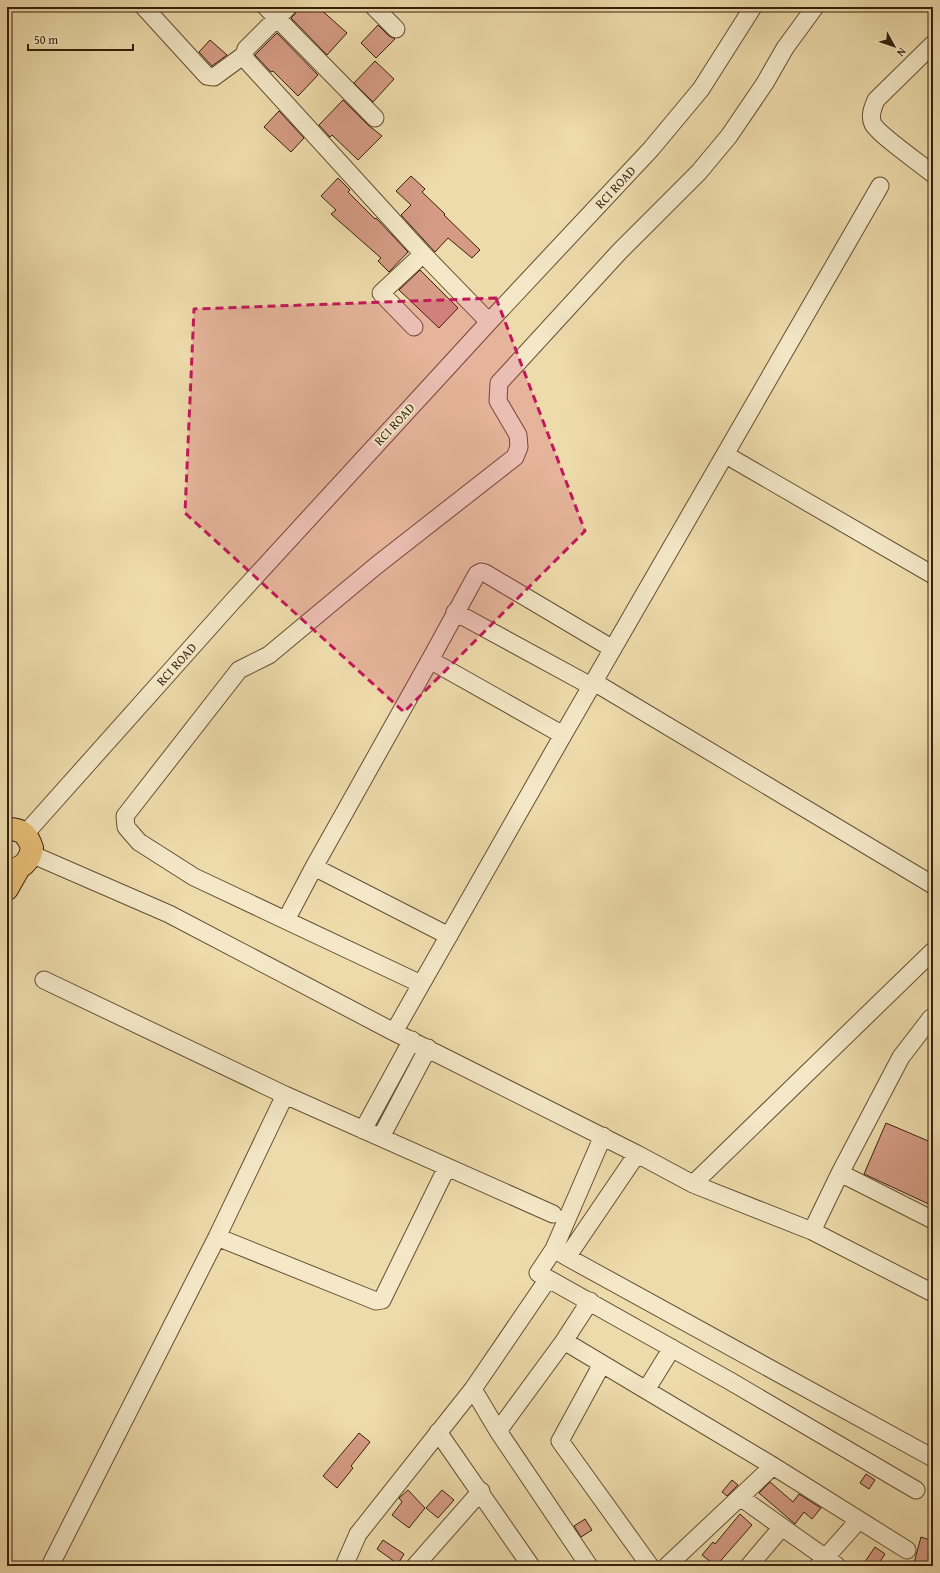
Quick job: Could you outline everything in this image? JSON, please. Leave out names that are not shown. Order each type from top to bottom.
[{"type":"main road","points":[[7,889],[30,842],[12,830]]},
{"type":"street","points":[[144,7],[207,76],[214,77],[244,55],[246,49],[277,11],[375,118]]},
{"type":"street","points":[[374,7],[396,29]]},
{"type":"street","name":"RCI ROAD","points":[[12,830],[232,602],[489,322],[656,143],[702,89],[753,7]]},
{"type":"street","points":[[421,984],[194,877],[139,842],[126,827],[125,816],[239,670],[269,655],[378,565],[515,457],[519,447],[518,435],[498,401],[499,382],[620,252],[699,172],[729,136],[757,96],[785,48],[815,7]]},
{"type":"street","points":[[933,44],[876,100],[872,111],[873,124],[933,174]]},
{"type":"street","points":[[244,55],[247,61],[423,254],[489,322]]},
{"type":"street","points":[[394,1032],[562,735],[726,455],[880,186]]},
{"type":"street","points":[[414,328],[381,293],[423,254]]},
{"type":"street","points":[[726,455],[933,575]]},
{"type":"street","points":[[286,920],[477,574],[485,573],[613,649]]},
{"type":"street","points":[[455,612],[592,684],[933,885]]},
{"type":"street","points":[[430,660],[562,735]]},
{"type":"street","points":[[19,864],[169,914],[394,1032],[602,1136],[693,1184],[812,1232],[933,1293]]},
{"type":"street","points":[[314,867],[449,936]]},
{"type":"street","points":[[693,1184],[819,1060],[933,951]]},
{"type":"street","points":[[44,980],[285,1095],[553,1214]]},
{"type":"street","points":[[812,1232],[840,1173],[901,1057],[930,1018]]},
{"type":"street","points":[[363,1130],[412,1040]]},
{"type":"street","points":[[381,1137],[428,1048]]},
{"type":"street","points":[[50,1566],[217,1237],[285,1095]]},
{"type":"street","points":[[561,1253],[602,1136]]},
{"type":"street","points":[[637,1154],[561,1253],[538,1273],[672,1348],[916,1490]]},
{"type":"street","points":[[217,1237],[376,1301],[382,1300],[447,1167]]},
{"type":"street","points":[[840,1173],[933,1220]]},
{"type":"street","points":[[561,1253],[933,1458]]},
{"type":"street","points":[[344,1566],[358,1534],[473,1389],[548,1279]]},
{"type":"street","points":[[498,1430],[564,1341],[590,1301]]},
{"type":"street","points":[[564,1341],[773,1466],[908,1550]]},
{"type":"street","points":[[646,1390],[672,1348]]},
{"type":"street","points":[[602,1364],[560,1441],[650,1566]]},
{"type":"street","points":[[473,1389],[498,1430],[589,1566]]},
{"type":"street","points":[[438,1432],[531,1566]]},
{"type":"street","points":[[667,1566],[773,1466]]},
{"type":"street","points":[[415,1566],[481,1492]]},
{"type":"street","points":[[740,1497],[782,1527],[827,1564],[859,1520]]},
{"type":"street","points":[[749,1566],[782,1527]]},
{"type":"highlighted area","points":[[496,298],[585,531],[404,712],[185,513],[194,309]]},
{"type":"building","points":[[298,7],[318,7],[347,33],[327,55],[291,18],[295,14]]},
{"type":"building","points":[[378,25],[389,36],[395,39],[376,58],[361,43]]},
{"type":"building","points":[[277,33],[318,75],[298,96],[273,71],[271,72],[255,55]]},
{"type":"building","points":[[210,40],[227,55],[212,66],[199,52]]},
{"type":"building","points":[[375,61],[394,79],[373,102],[354,83]]},
{"type":"building","points":[[343,100],[368,125],[382,136],[358,160],[332,135],[330,137],[319,125]]},
{"type":"building","points":[[279,111],[304,138],[291,152],[264,127]]},
{"type":"building","points":[[411,176],[425,189],[422,192],[480,250],[472,258],[448,238],[435,252],[401,215],[411,205],[396,191]]},
{"type":"building","points":[[338,178],[350,190],[348,192],[375,219],[376,218],[408,252],[389,272],[378,261],[381,258],[331,214],[336,210],[321,196]]},
{"type":"building","points":[[420,270],[458,308],[439,328],[399,290]]},
{"type":"building","points":[[886,1123],[933,1143],[933,1206],[864,1174]]},
{"type":"building","points":[[359,1433],[370,1442],[351,1466],[353,1468],[337,1488],[323,1476]]},
{"type":"building","points":[[866,1474],[875,1480],[869,1489],[860,1483]]},
{"type":"building","points":[[732,1480],[738,1485],[727,1496],[722,1492]]},
{"type":"building","points":[[770,1482],[793,1502],[799,1494],[821,1508],[812,1519],[804,1512],[795,1524],[759,1493]]},
{"type":"building","points":[[408,1490],[425,1508],[409,1528],[392,1515],[402,1502],[399,1498]]},
{"type":"building","points":[[442,1490],[454,1500],[438,1518],[426,1508]]},
{"type":"building","points":[[740,1514],[752,1525],[716,1566],[702,1555],[713,1542],[715,1544]]},
{"type":"building","points":[[585,1519],[592,1530],[581,1537],[574,1526]]},
{"type":"building","points":[[921,1537],[933,1541],[933,1551],[929,1566],[914,1563]]},
{"type":"building","points":[[383,1540],[404,1554],[398,1564],[377,1549]]},
{"type":"building","points":[[875,1547],[885,1554],[877,1566],[862,1566]]}]
